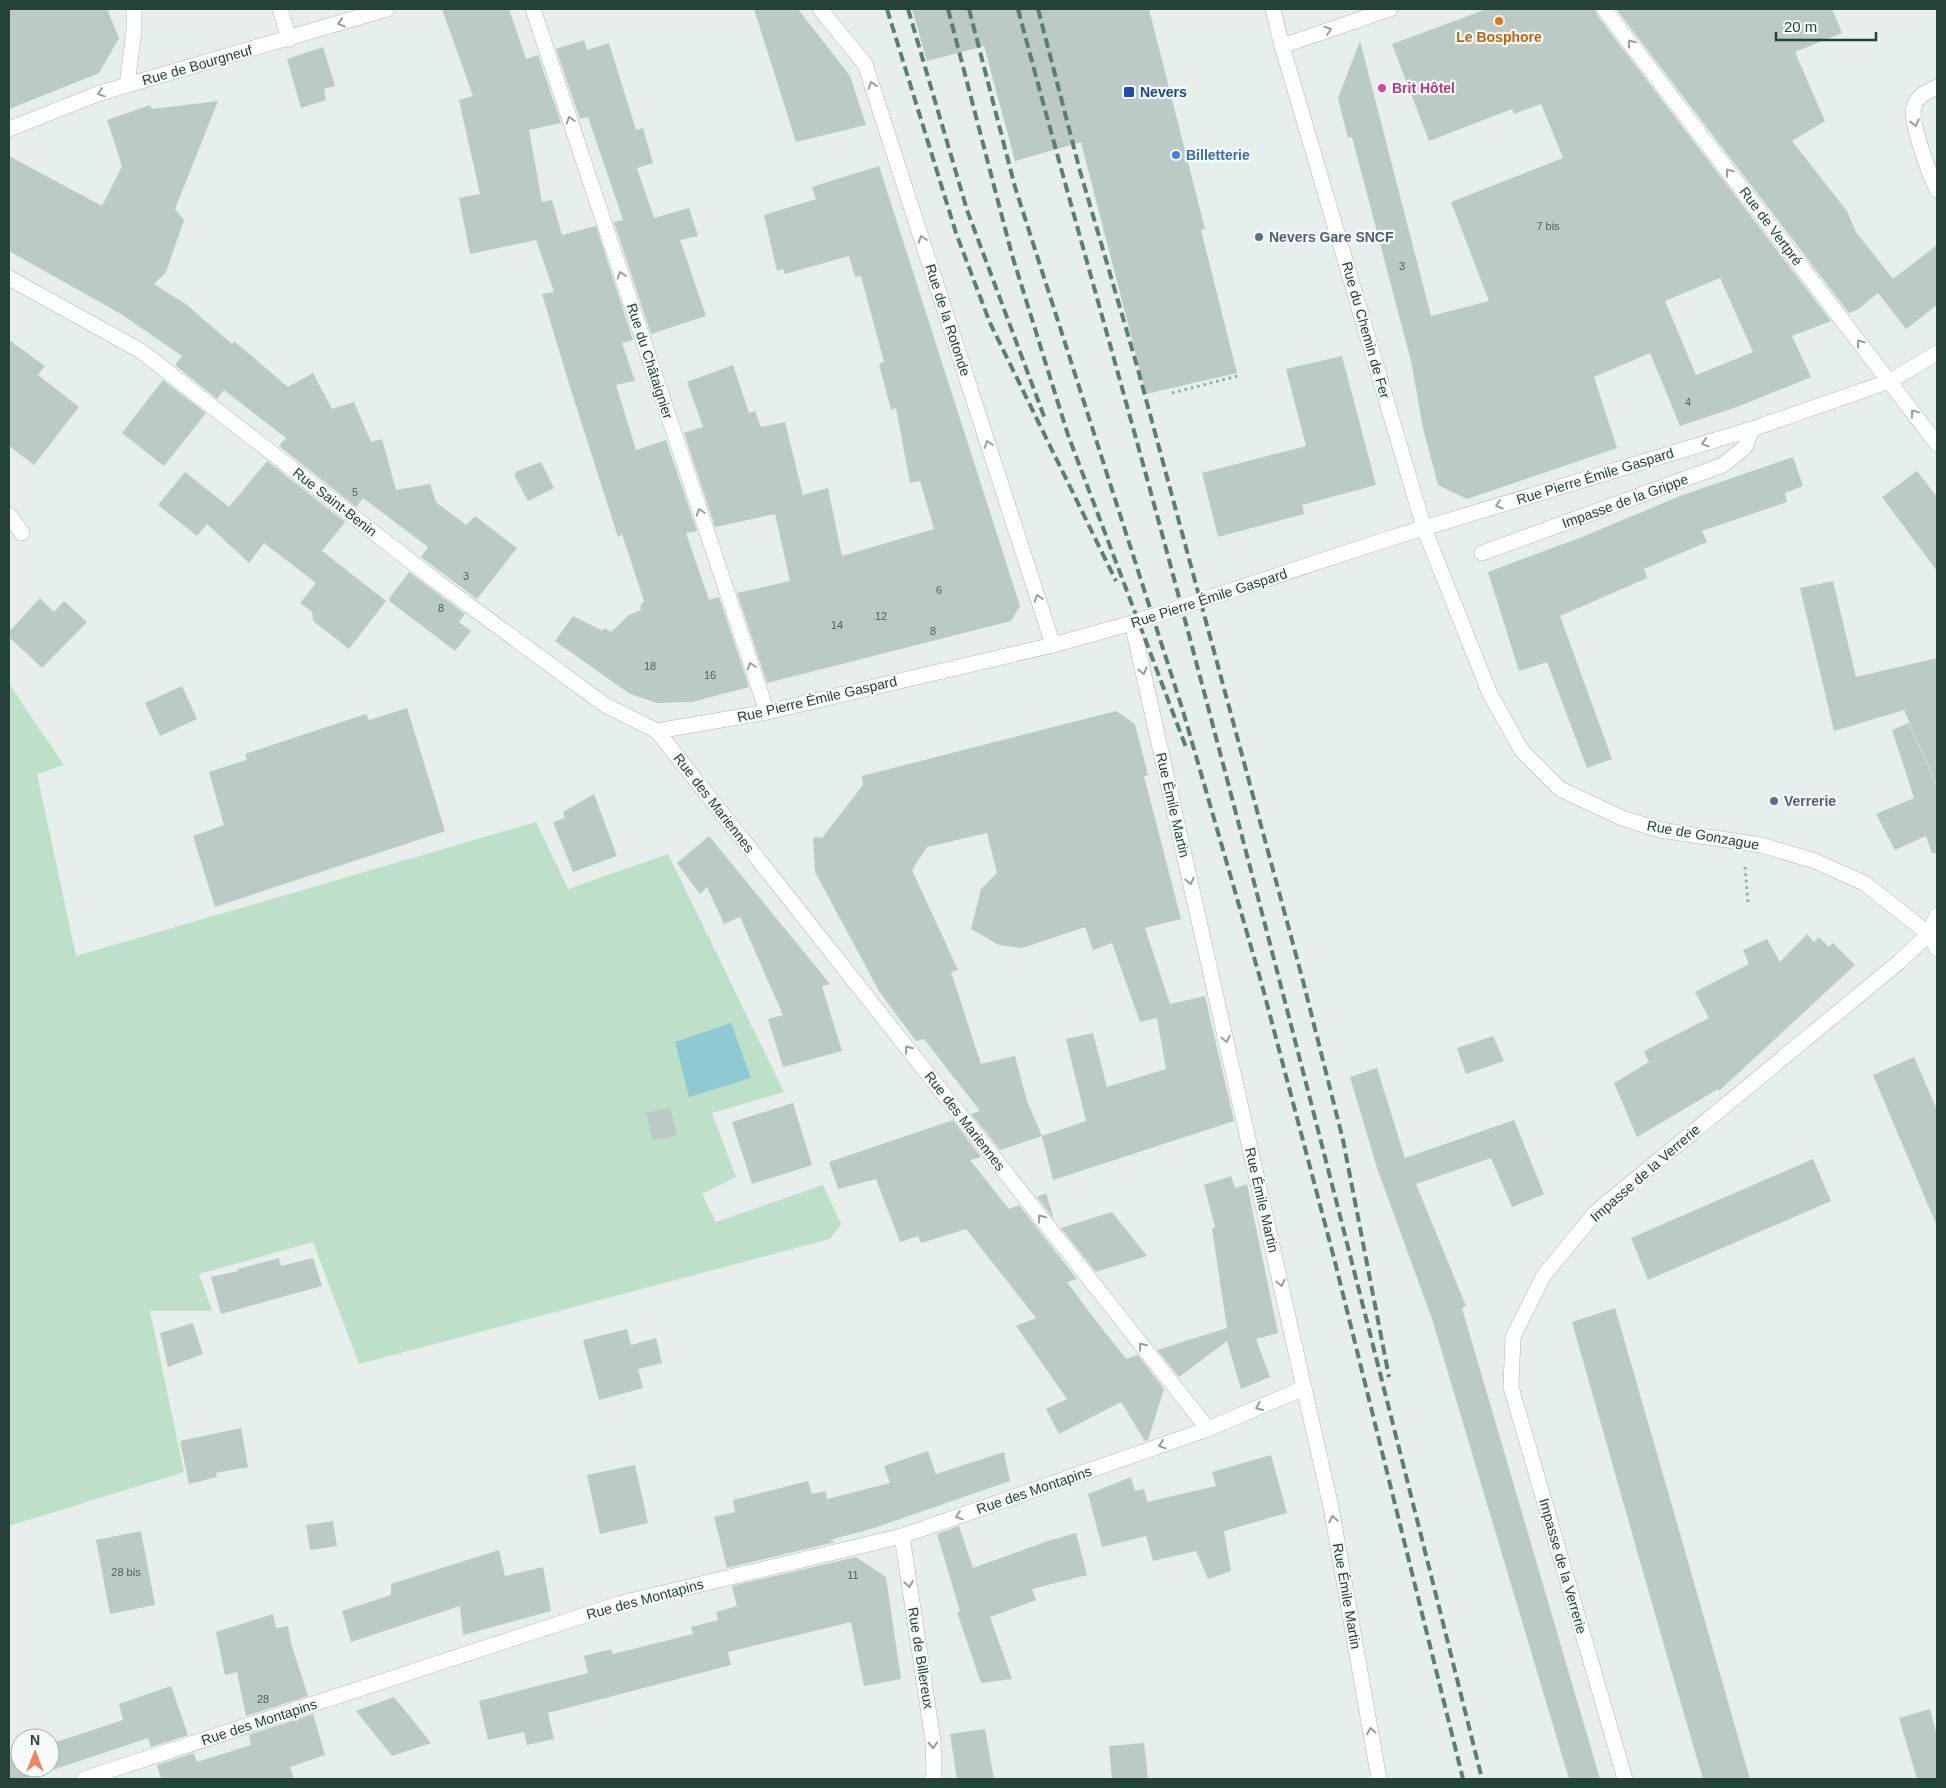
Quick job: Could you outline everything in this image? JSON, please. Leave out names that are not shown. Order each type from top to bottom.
[{"type":"street","points":[[127,85],[134,31],[134,9]]},
{"type":"street","points":[[280,9],[289,39]]},
{"type":"street","name":"Rue de Bourgneuf","points":[[9,129],[100,93],[387,9]]},
{"type":"street","name":"Rue du Châtaignier","points":[[533,9],[767,712]]},
{"type":"street","name":"Rue de la Rotonde","points":[[820,9],[865,64],[1053,645]]},
{"type":"street","name":"Rue du Chemin de Fer","points":[[1274,9],[1282,46],[1424,528]]},
{"type":"street","points":[[1282,46],[1390,9]]},
{"type":"street","name":"Rue de Vertpré","points":[[1604,9],[1937,444]]},
{"type":"street","points":[[1937,87],[1921,94],[1912,114],[1924,159],[1937,190]]},
{"type":"street","name":"Rue Saint-Benin","points":[[9,278],[141,352],[436,581],[605,705],[657,731]]},
{"type":"street","name":"Rue Pierre Émile Gaspard","points":[[657,731],[767,712],[1053,645],[1132,623],[1391,538],[1752,429],[1890,382],[1937,352]]},
{"type":"street","name":"Impasse de la Grippe","points":[[1482,553],[1723,465],[1745,447],[1752,429]]},
{"type":"street","points":[[9,515],[22,533]]},
{"type":"street","name":"Rue de Gonzague","points":[[1424,528],[1490,694],[1522,751],[1560,789],[1622,818],[1660,830],[1761,845],[1815,861],[1864,883],[1929,934],[1937,949]]},
{"type":"street","name":"Rue Émile Martin","points":[[1132,623],[1331,1507],[1379,1779]]},
{"type":"street","name":"Rue des Mariennes","points":[[657,731],[1208,1429]]},
{"type":"street","points":[[1929,934],[1937,915]]},
{"type":"street","name":"Impasse de la Verrerie","points":[[1626,1779],[1511,1387],[1513,1337],[1544,1275],[1596,1212],[1900,962],[1929,934]]},
{"type":"street","points":[[1208,1429],[1304,1388]]},
{"type":"street","name":"Rue des Montapins","points":[[84,1779],[100,1777],[622,1603],[902,1536],[1208,1429]]},
{"type":"street","name":"Rue de Billereux","points":[[902,1536],[933,1741],[934,1774],[932,1779]]},
{"type":"path","points":[[1172,393],[1238,376]]},
{"type":"path","points":[[1742,842],[1748,902]]},
{"type":"green space","points":[[9,684],[64,765],[37,774],[76,956],[536,822],[568,889],[668,854],[784,1092],[712,1113],[736,1177],[702,1194],[716,1222],[823,1185],[841,1224],[830,1239],[359,1364],[313,1242],[199,1274],[212,1311],[150,1311],[184,1472],[9,1526]]},
{"type":"water","points":[[731,1023],[751,1078],[689,1097],[675,1042]]},
{"type":"building","points":[[9,9],[107,9],[119,38],[99,73],[9,109]]},
{"type":"building","points":[[442,9],[509,9],[526,59],[538,55],[561,123],[529,130],[542,202],[552,200],[562,235],[596,226],[633,340],[622,343],[635,381],[616,385],[636,450],[666,440],[697,531],[686,533],[709,600],[719,597],[749,687],[692,702],[657,703],[630,694],[555,641],[573,616],[603,631],[604,628],[611,632],[629,615],[641,610],[640,606],[644,601],[622,534],[618,537],[542,294],[554,292],[536,240],[470,254],[459,198],[480,194],[459,100],[473,96]]},
{"type":"building","points":[[754,9],[798,9],[850,76],[866,125],[796,142]]},
{"type":"building","points":[[912,9],[1149,9],[1205,229],[1201,230],[1237,373],[1146,394],[1081,142],[1015,161],[984,46],[927,61]]},
{"type":"building","points":[[1487,9],[1595,9],[1597,15],[1831,321],[1792,336],[1811,377],[1737,407],[1680,426],[1650,353],[1594,377],[1617,448],[1467,499],[1438,485],[1423,428],[1411,361],[1352,137],[1348,138],[1338,98],[1360,41],[1431,316],[1489,301],[1451,202],[1563,158],[1541,104],[1514,114],[1512,109],[1429,141],[1392,44]],"holes":[[[1720,278],[1753,352],[1696,375],[1665,301]]]},
{"type":"building","points":[[1616,9],[1832,9],[1842,33],[1795,52],[1825,121],[1792,141],[1847,211],[1856,232],[1893,279],[1937,245],[1937,305],[1906,329],[1878,293],[1857,310],[1849,313]]},
{"type":"building","points":[[584,40],[587,50],[609,43],[636,130],[643,128],[653,163],[637,168],[654,218],[689,208],[698,236],[680,240],[706,316],[651,334],[614,222],[623,220],[588,117],[580,119],[556,49]]},
{"type":"building","points":[[323,47],[335,86],[324,89],[326,100],[301,108],[287,59]]},
{"type":"building","points":[[218,101],[175,209],[184,220],[166,272],[154,284],[187,305],[232,344],[234,341],[288,387],[313,373],[332,409],[354,402],[371,442],[382,439],[396,490],[430,484],[436,502],[466,525],[475,516],[517,548],[477,599],[421,557],[428,547],[363,498],[356,507],[279,446],[286,438],[224,390],[217,399],[175,365],[182,356],[121,314],[9,251],[9,156],[102,206],[122,166],[107,120],[150,105],[152,109]]},
{"type":"building","points":[[879,166],[1020,606],[1011,621],[767,683],[737,593],[790,581],[775,514],[715,527],[684,433],[703,427],[687,382],[733,365],[749,413],[755,411],[761,427],[785,422],[803,495],[828,488],[842,556],[934,529],[920,481],[910,483],[896,408],[891,410],[879,364],[884,362],[861,276],[855,277],[849,256],[785,274],[783,269],[777,271],[764,215],[816,199],[812,187]]},
{"type":"building","points":[[9,340],[45,366],[38,375],[79,407],[34,465],[9,446]]},
{"type":"building","points":[[1342,356],[1376,485],[1302,505],[1304,514],[1218,537],[1202,473],[1306,446],[1286,369]]},
{"type":"building","points":[[163,380],[206,413],[164,466],[122,433]]},
{"type":"building","points":[[1793,457],[1803,486],[1785,493],[1787,502],[1702,531],[1707,542],[1644,569],[1647,578],[1560,616],[1612,759],[1587,768],[1547,662],[1519,671],[1488,572],[1582,537],[1680,496]]},
{"type":"building","points":[[267,461],[345,522],[322,551],[386,601],[349,649],[313,621],[312,612],[300,603],[316,583],[264,543],[249,563],[207,524],[197,536],[158,505],[185,472],[229,507]]},
{"type":"building","points":[[541,462],[554,488],[528,501],[514,475],[516,475],[515,472]]},
{"type":"building","points":[[1917,471],[1937,497],[1937,571],[1882,497]]},
{"type":"building","points":[[409,572],[465,614],[459,622],[471,631],[455,651],[388,600]]},
{"type":"building","points":[[1833,581],[1856,677],[1937,658],[1937,786],[1904,710],[1834,731],[1800,588]]},
{"type":"building","points":[[40,598],[54,612],[64,601],[87,622],[42,668],[9,637],[9,632]]},
{"type":"building","points":[[182,686],[197,719],[160,736],[145,703]]},
{"type":"building","points":[[407,708],[445,831],[215,907],[193,836],[224,825],[209,772],[247,760],[245,754],[366,714],[369,720]]},
{"type":"building","points":[[1116,711],[1135,724],[1148,775],[1144,776],[1181,919],[1145,928],[1170,1004],[1205,996],[1234,1121],[1053,1180],[1042,1136],[1000,1150],[971,1114],[980,1111],[924,1039],[916,1041],[879,991],[815,872],[813,837],[822,838],[863,785],[862,776]],"holes":[[[987,833],[997,873],[981,889],[971,929],[999,945],[1022,948],[1085,927],[1093,950],[1112,943],[1140,1022],[1157,1018],[1166,1069],[1107,1087],[1093,1033],[1066,1039],[1086,1121],[1042,1136],[1027,1101],[1015,1056],[981,1064],[951,972],[958,970],[912,870],[927,847]]]},
{"type":"building","points":[[1909,723],[1937,787],[1937,853],[1932,853],[1926,836],[1895,850],[1876,814],[1914,798],[1892,730]]},
{"type":"building","points":[[594,794],[617,856],[573,872],[553,822],[565,818],[563,812]]},
{"type":"building","points":[[709,836],[830,984],[822,986],[842,1051],[783,1067],[768,1019],[783,1015],[740,917],[724,924],[707,887],[700,894],[677,863]]},
{"type":"building","points":[[1807,934],[1814,942],[1819,937],[1829,947],[1833,943],[1855,965],[1719,1091],[1718,1089],[1637,1137],[1614,1083],[1649,1062],[1644,1051],[1709,1018],[1695,992],[1749,964],[1743,950],[1767,939],[1780,962]]},
{"type":"building","points":[[1493,1036],[1504,1061],[1466,1074],[1457,1048]]},
{"type":"building","points":[[1914,1057],[1937,1110],[1937,1226],[1873,1075]]},
{"type":"building","points":[[1377,1068],[1405,1158],[1514,1120],[1544,1194],[1512,1207],[1491,1158],[1416,1184],[1466,1306],[1462,1308],[1600,1779],[1569,1779],[1432,1319],[1377,1168],[1350,1077]]},
{"type":"building","points":[[793,1103],[812,1165],[752,1184],[732,1122]]},
{"type":"building","points":[[670,1107],[677,1135],[653,1141],[646,1113]]},
{"type":"building","points":[[953,1120],[981,1157],[970,1160],[1009,1209],[1019,1205],[1077,1279],[1067,1282],[1126,1359],[1138,1355],[1164,1389],[1148,1440],[1145,1441],[1121,1402],[1059,1434],[1046,1409],[1067,1399],[1016,1326],[1036,1318],[966,1229],[921,1243],[918,1236],[900,1242],[876,1179],[838,1189],[829,1162]]},
{"type":"building","points":[[1813,1159],[1831,1201],[1648,1280],[1631,1238]]},
{"type":"building","points":[[1231,1176],[1235,1188],[1247,1184],[1278,1333],[1256,1339],[1270,1377],[1241,1389],[1227,1341],[1179,1377],[1157,1350],[1227,1328],[1212,1229],[1215,1227],[1204,1185]]},
{"type":"building","points":[[1046,1193],[1054,1219],[1037,1197]]},
{"type":"building","points":[[1112,1212],[1147,1256],[1096,1272],[1061,1228]]},
{"type":"building","points":[[279,1258],[281,1266],[313,1258],[322,1286],[221,1314],[211,1277]]},
{"type":"building","points":[[1615,1308],[1750,1779],[1703,1779],[1663,1642],[1572,1322]]},
{"type":"building","points":[[193,1323],[203,1354],[168,1367],[160,1333]]},
{"type":"building","points":[[627,1329],[631,1345],[656,1338],[662,1363],[638,1369],[643,1388],[599,1400],[583,1340]]},
{"type":"building","points":[[241,1428],[248,1467],[216,1473],[217,1477],[189,1484],[180,1441]]},
{"type":"building","points":[[928,1451],[936,1474],[1004,1452],[1010,1481],[874,1528],[830,1540],[835,1542],[727,1568],[714,1517],[735,1512],[733,1500],[808,1481],[812,1494],[826,1491],[827,1499],[890,1483],[884,1466]]},
{"type":"building","points":[[1271,1455],[1287,1513],[1224,1531],[1231,1571],[1208,1579],[1196,1551],[1153,1561],[1146,1536],[1102,1547],[1088,1494],[1131,1477],[1135,1491],[1144,1489],[1147,1502],[1216,1486],[1212,1472]]},
{"type":"building","points":[[635,1465],[648,1523],[600,1534],[587,1475]]},
{"type":"building","points":[[333,1521],[337,1546],[310,1550],[306,1525]]},
{"type":"building","points":[[959,1526],[973,1568],[1076,1533],[1087,1575],[1032,1589],[1036,1600],[990,1617],[1012,1679],[981,1683],[957,1612],[960,1611],[937,1534]]},
{"type":"building","points":[[141,1531],[155,1605],[110,1614],[96,1540]]},
{"type":"building","points":[[499,1550],[505,1576],[543,1567],[551,1611],[463,1635],[460,1606],[351,1642],[342,1611],[391,1595],[391,1584]]},
{"type":"building","points":[[856,1557],[886,1577],[901,1679],[864,1686],[851,1622],[728,1652],[731,1665],[548,1713],[554,1739],[527,1745],[524,1732],[488,1740],[479,1701],[588,1673],[584,1656],[611,1649],[613,1654],[693,1634],[691,1627],[718,1620],[716,1612],[737,1606],[732,1586]]},
{"type":"building","points":[[273,1614],[276,1628],[288,1626],[291,1643],[308,1696],[246,1716],[237,1672],[225,1675],[216,1632]]},
{"type":"building","points":[[171,1686],[188,1735],[151,1747],[148,1738],[60,1767],[60,1741],[123,1720],[119,1704]]},
{"type":"building","points":[[394,1697],[431,1743],[392,1756],[356,1711]]},
{"type":"building","points":[[1930,1709],[1937,1736],[1937,1779],[1917,1779],[1899,1718]]},
{"type":"building","points":[[313,1714],[325,1755],[290,1767],[294,1779],[161,1779],[157,1765],[194,1753],[197,1762],[251,1745],[249,1735]]},
{"type":"building","points":[[985,1729],[994,1779],[957,1779],[950,1734]]},
{"type":"building","points":[[1144,1743],[1148,1779],[1112,1779],[1109,1746]]},
{"type":"building","points":[[9,1758],[10,1778],[28,1778],[9,1779]]},
{"type":"railway","points":[[887,9],[956,233],[990,323],[1116,581]]},
{"type":"railway","points":[[908,9],[967,210],[1045,419]]},
{"type":"railway","points":[[948,9],[1012,255],[1068,435],[1187,750]]},
{"type":"railway","points":[[969,9],[1015,187],[1183,711],[1262,985],[1334,1258],[1463,1779]]},
{"type":"railway","points":[[1018,9],[1164,541],[1246,850],[1482,1779]]},
{"type":"railway","points":[[1038,9],[1080,171],[1137,366],[1303,981],[1343,1140],[1389,1377]]},
{"type":"place","name":"Le Bosphore","points":[[1499,21]]},
{"type":"place","name":"Brit Hôtel","points":[[1382,88]]},
{"type":"place","name":"Nevers","points":[[1129,92]]},
{"type":"place","name":"Billetterie","points":[[1176,155]]},
{"type":"place","name":"Nevers Gare SNCF","points":[[1259,237]]},
{"type":"place","name":"Verrerie","points":[[1774,801]]}]
